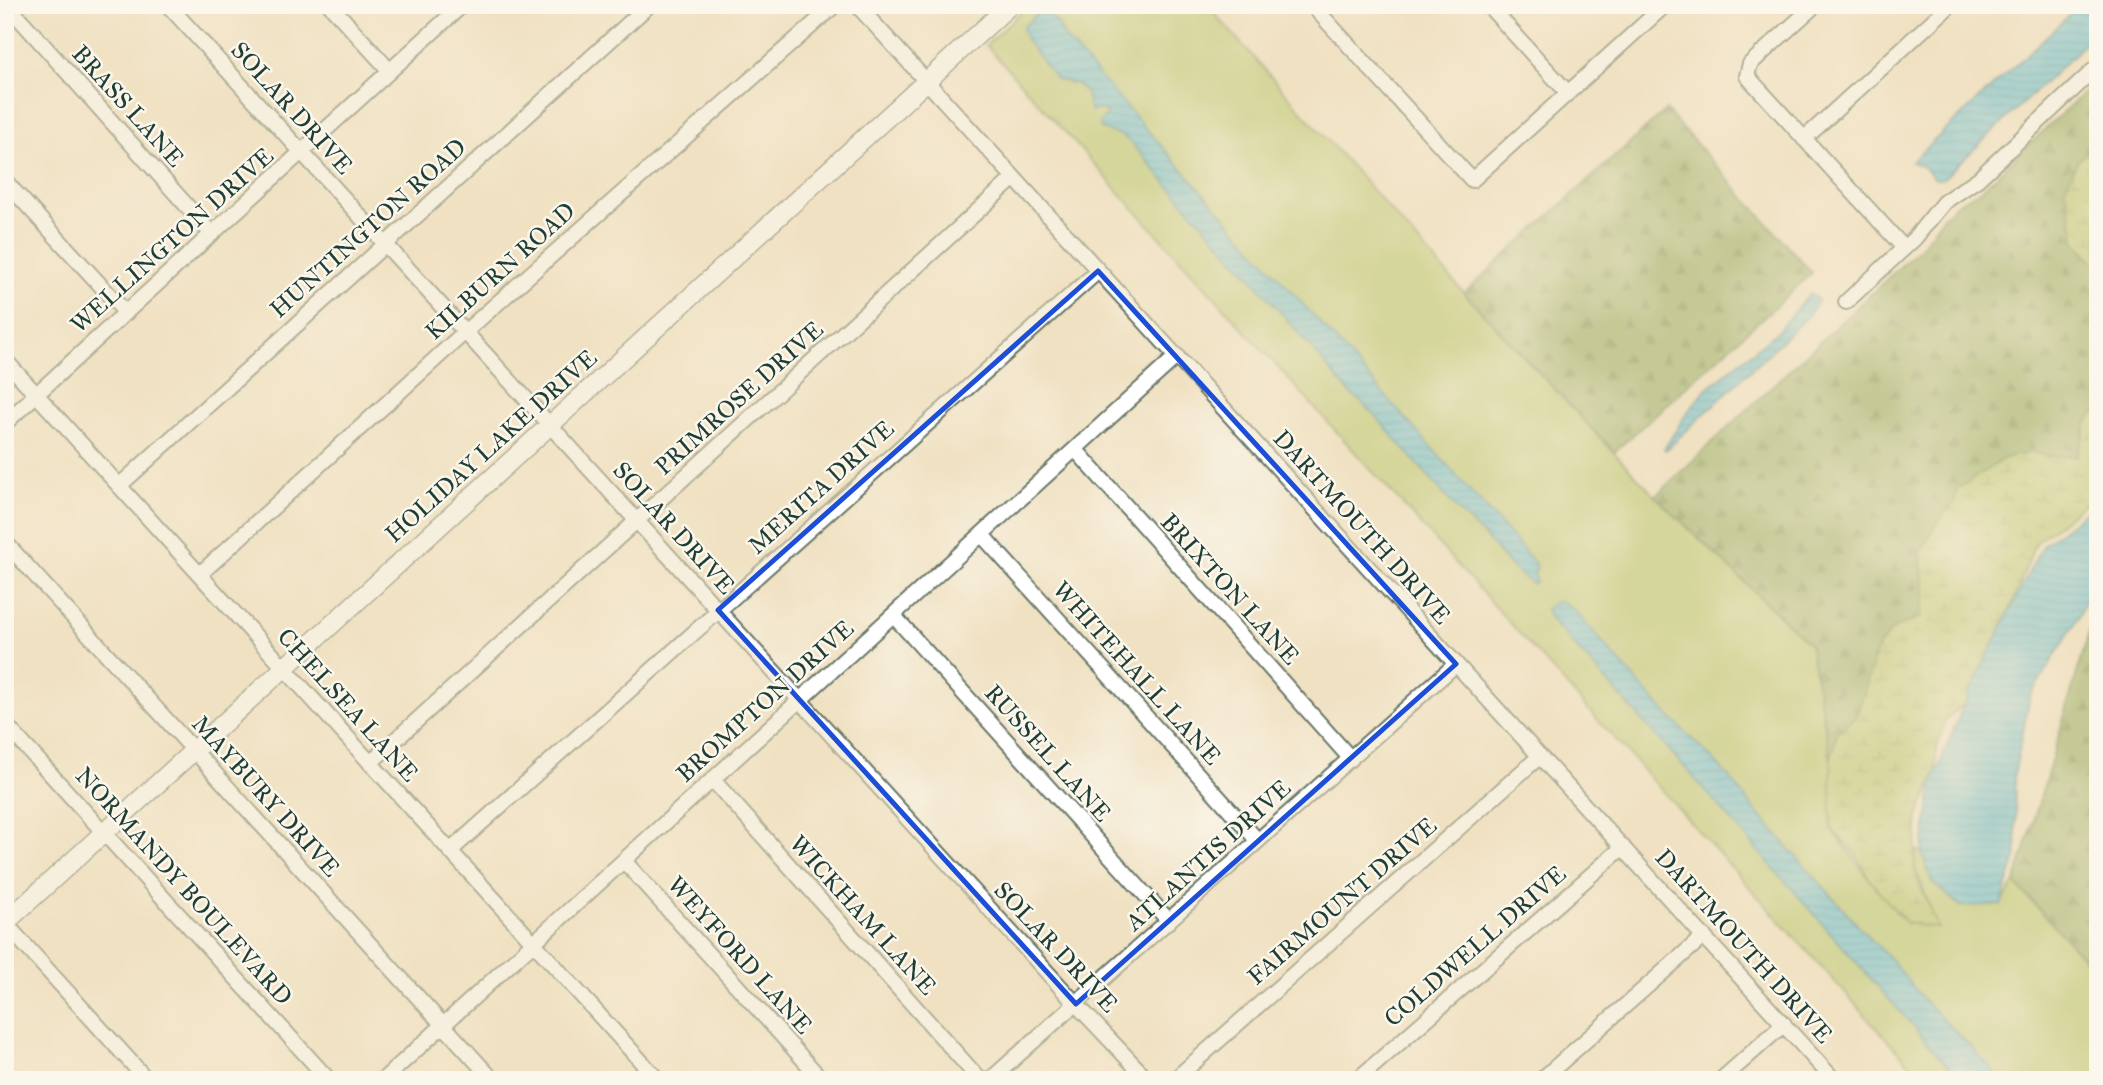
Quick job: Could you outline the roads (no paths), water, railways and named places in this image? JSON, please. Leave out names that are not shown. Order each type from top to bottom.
[{"type":"street","name":"SOLAR DRIVE","points":[[168,5],[1148,1080]]},
{"type":"street","points":[[330,5],[390,71]]},
{"type":"street","name":"WELLINGTON DRIVE","points":[[5,423],[462,5]]},
{"type":"street","name":"HUNTINGTON ROAD","points":[[119,486],[649,5]]},
{"type":"street","name":"KILBURN ROAD","points":[[200,574],[466,331],[835,5]]},
{"type":"street","name":"DARTMOUTH DRIVE","points":[[857,5],[1833,1080]]},
{"type":"street","name":"HOLIDAY LAKE DRIVE","points":[[5,923],[1010,5]]},
{"type":"street","points":[[1312,5],[1472,180],[1663,6]]},
{"type":"street","points":[[1488,5],[1568,93]]},
{"type":"street","points":[[1815,5],[1750,64],[1747,73],[1750,81],[1904,248]]},
{"type":"street","points":[[1804,139],[1940,8]]},
{"type":"street","name":"BRASS LANE","points":[[10,9],[212,234]]},
{"type":"street","points":[[1846,302],[1904,248],[1944,202],[1978,179],[2098,66]]},
{"type":"street","name":"PRIMROSE DRIVE","points":[[370,763],[1014,178]]},
{"type":"street","points":[[5,181],[126,313]]},
{"type":"street","name":"MERITA DRIVE","points":[[450,851],[1098,271]]},
{"type":"street","name":"BROMPTON DRIVE","points":[[383,1080],[1177,356]]},
{"type":"street","name":"CHELSEA LANE","points":[[5,360],[658,1080]]},
{"type":"street","name":"BRIXTON LANE","points":[[1075,449],[1351,759]]},
{"type":"street","name":"WHITEHALL LANE","points":[[982,535],[1258,841]]},
{"type":"street","name":"MAYBURY DRIVE","points":[[5,542],[493,1080]]},
{"type":"street","name":"RUSSEL LANE","points":[[893,615],[1169,920]]},
{"type":"street","name":"ATLANTIS DRIVE","points":[[990,1080],[1456,664]]},
{"type":"street","name":"NORMANDY BOULEVARD","points":[[5,724],[329,1080]]},
{"type":"street","name":"FAIRMOUNT DRIVE","points":[[1174,1080],[1540,756]]},
{"type":"street","name":"WICKHAM LANE","points":[[712,780],[980,1080]]},
{"type":"street","name":"COLDWELL DRIVE","points":[[1357,1080],[1623,847]]},
{"type":"street","name":"WEYFORD LANE","points":[[624,861],[822,1080]]},
{"type":"street","points":[[5,923],[147,1080]]},
{"type":"street","points":[[1541,1080],[1704,936]]},
{"type":"street","points":[[1721,1080],[1784,1024]]},
{"type":"water","points":[[2080,5],[2098,5],[2098,32],[1946,176],[1935,179],[1924,167],[1911,162]]},
{"type":"water","points":[[1041,10],[1056,21],[1064,37],[1535,563],[1536,582],[1532,584],[1510,566],[1462,515],[1372,412],[1347,390],[1131,143],[1123,136],[1101,129],[1100,122],[1108,113],[1101,110],[1090,111],[1086,93],[1076,84],[1056,79],[1026,40],[1022,28]]},
{"type":"water","points":[[1810,293],[1818,302],[1807,317],[1664,449],[1705,390],[1777,332]]},
{"type":"water","points":[[2090,508],[2098,519],[2098,567],[2079,617],[2030,696],[2014,776],[2017,855],[2001,905],[1960,906],[1932,882],[1922,853],[1933,781],[1964,704],[2042,546]]},
{"type":"water","points":[[1554,602],[1563,602],[1574,610],[1659,706],[1723,770],[1749,803],[1888,956],[1924,1000],[2001,1080],[1962,1080],[1939,1056],[1549,618],[1546,609]]}]
